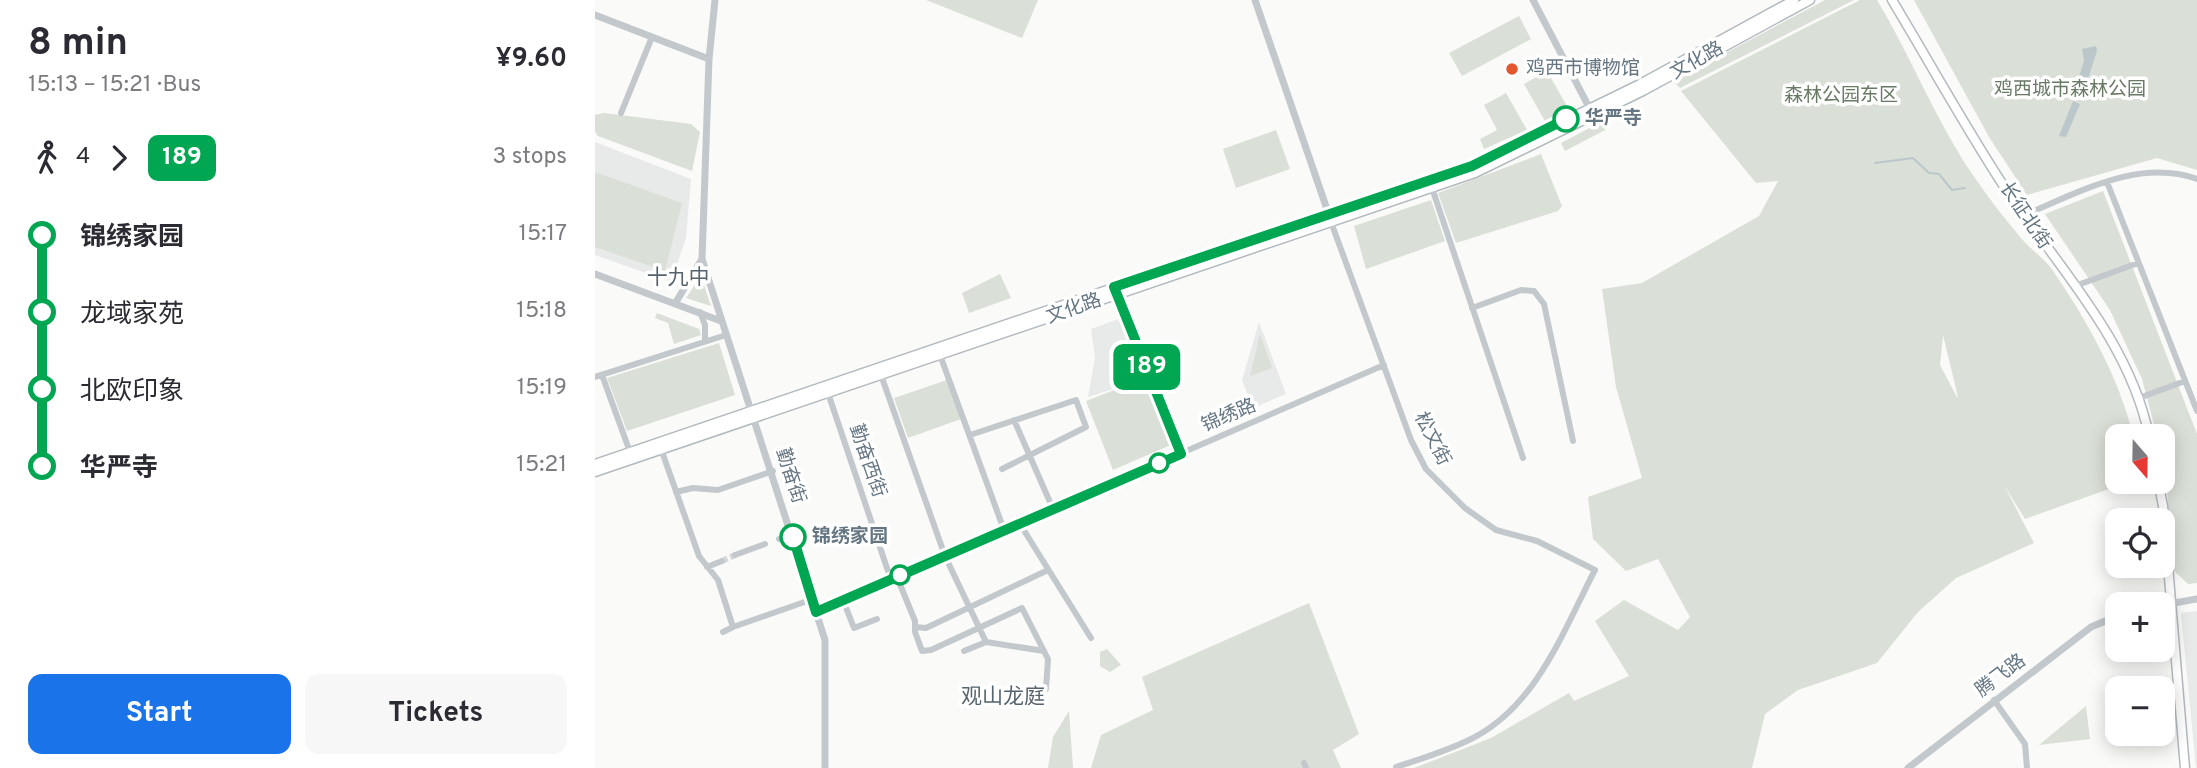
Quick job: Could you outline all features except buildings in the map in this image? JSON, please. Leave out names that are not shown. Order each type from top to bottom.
[{"type":"main road","name":"文化路","points":[[1592,111],[1794,0]]},
{"type":"main road","name":"文化路","points":[[595,472],[753,414],[1431,184],[1592,111],[1809,0]]},
{"type":"main road","name":"长征北街","points":[[1892,0],[2024,215],[2111,338],[2139,398],[2146,424]]},
{"type":"main road","name":"文化路","points":[[595,464],[828,393],[1116,291]]},
{"type":"main road","points":[[2159,494],[2166,592]]},
{"type":"main road","points":[[2173,662],[2185,768]]},
{"type":"street","points":[[676,302],[702,259],[709,59],[715,0]]},
{"type":"street","name":"松文街","points":[[1255,0],[1330,218],[1411,440],[1426,469],[1449,494],[1496,530],[1537,541],[1595,570],[1541,672],[1521,701],[1473,738],[1396,767]]},
{"type":"street","points":[[1533,0],[1592,111]]},
{"type":"street","points":[[595,15],[709,59]]},
{"type":"street","points":[[621,113],[652,37]]},
{"type":"street","points":[[2024,215],[2136,172],[2179,173],[2197,179]]},
{"type":"street","points":[[2106,182],[2197,411]]},
{"type":"street","points":[[1431,184],[1523,458]]},
{"type":"street","name":"勤奋街","points":[[702,259],[773,471],[825,640],[825,768]]},
{"type":"street","points":[[2074,286],[2138,263]]},
{"type":"street","points":[[595,274],[699,310],[721,321]]},
{"type":"street","points":[[1472,308],[1521,290],[1534,291],[1539,297],[1549,323],[1573,441]]},
{"type":"street","points":[[1116,291],[1181,454]]},
{"type":"street","points":[[699,310],[705,325],[705,341]]},
{"type":"street","points":[[630,452],[598,376],[726,335]]},
{"type":"street","points":[[940,355],[1004,530]]},
{"type":"street","name":"锦绣路","points":[[816,612],[1384,365]]},
{"type":"street","points":[[881,375],[945,556],[986,642]]},
{"type":"street","points":[[2139,398],[2185,381]]},
{"type":"street","name":"勤奋西街","points":[[828,393],[922,650],[931,650],[980,627]]},
{"type":"street","points":[[969,435],[1076,400],[1086,427],[1002,469]]},
{"type":"street","points":[[1014,420],[1053,509]]},
{"type":"street","points":[[661,449],[699,556],[718,580],[733,627]]},
{"type":"street","points":[[676,492],[693,488],[718,490],[773,471]]},
{"type":"street","points":[[1020,524],[1091,638]]},
{"type":"street","points":[[779,539],[792,534]]},
{"type":"street","points":[[735,555],[765,544]]},
{"type":"street","points":[[707,566],[722,561]]},
{"type":"street","points":[[915,627],[926,628],[1048,570]]},
{"type":"street","points":[[723,632],[813,599]]},
{"type":"street","points":[[2175,603],[2197,599]]},
{"type":"street","points":[[843,600],[853,628],[877,619]]},
{"type":"street","points":[[980,627],[1022,607],[1048,659],[1046,689]]},
{"type":"street","name":"腾飞路","points":[[1908,768],[2091,626],[2105,621]]},
{"type":"street","points":[[964,651],[986,642],[1044,651]]},
{"type":"street","points":[[1994,700],[2025,744],[2027,768]]},
{"type":"shaded area","points":[[2096,46],[2097,51],[2086,85],[2077,83],[2084,61],[2082,49]]},
{"type":"shaded area","points":[[2073,101],[2080,104],[2066,137],[2059,136]]},
{"type":"shaded area","name":"十九中","points":[[595,142],[691,179],[686,238],[671,282],[595,255]]},
{"type":"shaded area","points":[[1121,318],[1145,379],[1088,397],[1095,358],[1091,329]]},
{"type":"shaded area","points":[[1259,322],[1286,394],[1253,408],[1242,380]]},
{"type":"shaded area","points":[[2197,611],[2197,768],[2196,768],[2181,613]]},
{"type":"green space","points":[[926,0],[1038,0],[1022,38]]},
{"type":"green space","points":[[1825,0],[1854,0],[1680,88],[1673,81]]},
{"type":"green space","name":"森林公园东区","points":[[1860,0],[1877,0],[1961,157],[2009,224],[2051,268],[2076,307],[2110,370],[2130,424],[2105,424],[2105,490],[2025,519],[2004,485],[2034,543],[1956,578],[1918,612],[1877,663],[1798,690],[1765,714],[1752,768],[1414,768],[1491,738],[1569,693],[1574,701],[1629,676],[1595,621],[1624,600],[1678,630],[1690,617],[1658,559],[1626,571],[1593,539],[1588,497],[1642,478],[1616,387],[1602,289],[1642,283],[1759,216],[1778,181],[1756,183],[1681,91]],"holes":[[[1943,335],[1958,397],[1940,365]]]},
{"type":"green space","name":"鸡西城市森林公园","points":[[1914,0],[2197,0],[2197,170],[2157,158],[2027,195],[1989,137]]},
{"type":"green space","points":[[1519,16],[1531,39],[1462,76],[1449,53]]},
{"type":"green space","points":[[1547,71],[1568,108],[1545,121],[1524,84]]},
{"type":"green space","points":[[1506,93],[1527,130],[1484,149],[1480,139],[1497,130],[1484,105]]},
{"type":"green space","points":[[604,113],[691,124],[700,132],[692,171],[598,136],[595,132],[595,115]]},
{"type":"green space","points":[[1605,120],[1609,128],[1565,151],[1561,143]]},
{"type":"green space","points":[[1276,130],[1290,169],[1236,188],[1223,149]]},
{"type":"green space","points":[[1541,154],[1562,206],[1558,211],[1456,243],[1438,193]]},
{"type":"green space","points":[[595,172],[682,203],[665,271],[595,247]]},
{"type":"green space","points":[[2103,191],[2197,434],[2197,583],[2188,584],[2175,572],[2175,508],[2168,508],[2167,494],[2175,494],[2175,424],[2154,424],[2142,379],[2110,310],[2045,214]]},
{"type":"green space","points":[[1431,200],[1445,241],[1366,269],[1354,226]]},
{"type":"green space","points":[[1000,274],[1011,298],[969,313],[962,293]]},
{"type":"green space","points":[[701,276],[711,306],[686,298]]},
{"type":"green space","points":[[657,313],[699,329],[701,335],[674,344],[668,323],[655,318]]},
{"type":"green space","points":[[1260,334],[1272,368],[1250,376]]},
{"type":"green space","points":[[719,343],[735,395],[627,431],[607,378]]},
{"type":"green space","points":[[1145,378],[1173,444],[1113,470],[1086,401]]},
{"type":"green space","points":[[947,380],[961,419],[908,438],[894,398]]},
{"type":"green space","points":[[1309,603],[1359,734],[1333,750],[1341,768],[1091,768],[1101,735],[1153,710],[1142,677]]},
{"type":"green space","points":[[1107,649],[1121,665],[1110,672],[1100,666],[1100,652]]},
{"type":"green space","points":[[2086,706],[2090,739],[2039,745]]},
{"type":"green space","points":[[1069,711],[1073,768],[1048,768],[1053,737]]},
{"type":"waterway","points":[[1875,163],[1913,158],[1929,173],[1939,174],[1952,190],[1965,188]]},
{"type":"tunnel","points":[[722,561],[735,555]]},
{"type":"bus line","name":"189","points":[[793,537],[816,612],[1181,454],[1114,287],[1472,166],[1566,119]]},
{"type":"place","name":"鸡西市博物馆","points":[[1512,69]]},
{"type":"place","name":"华严寺","points":[[1566,119]]},
{"type":"place","name":"锦绣家园","points":[[793,537]]},
{"type":"district","name":"十九中","points":[[678,278]]},
{"type":"district","name":"观山龙庭","points":[[1003,697]]}]
